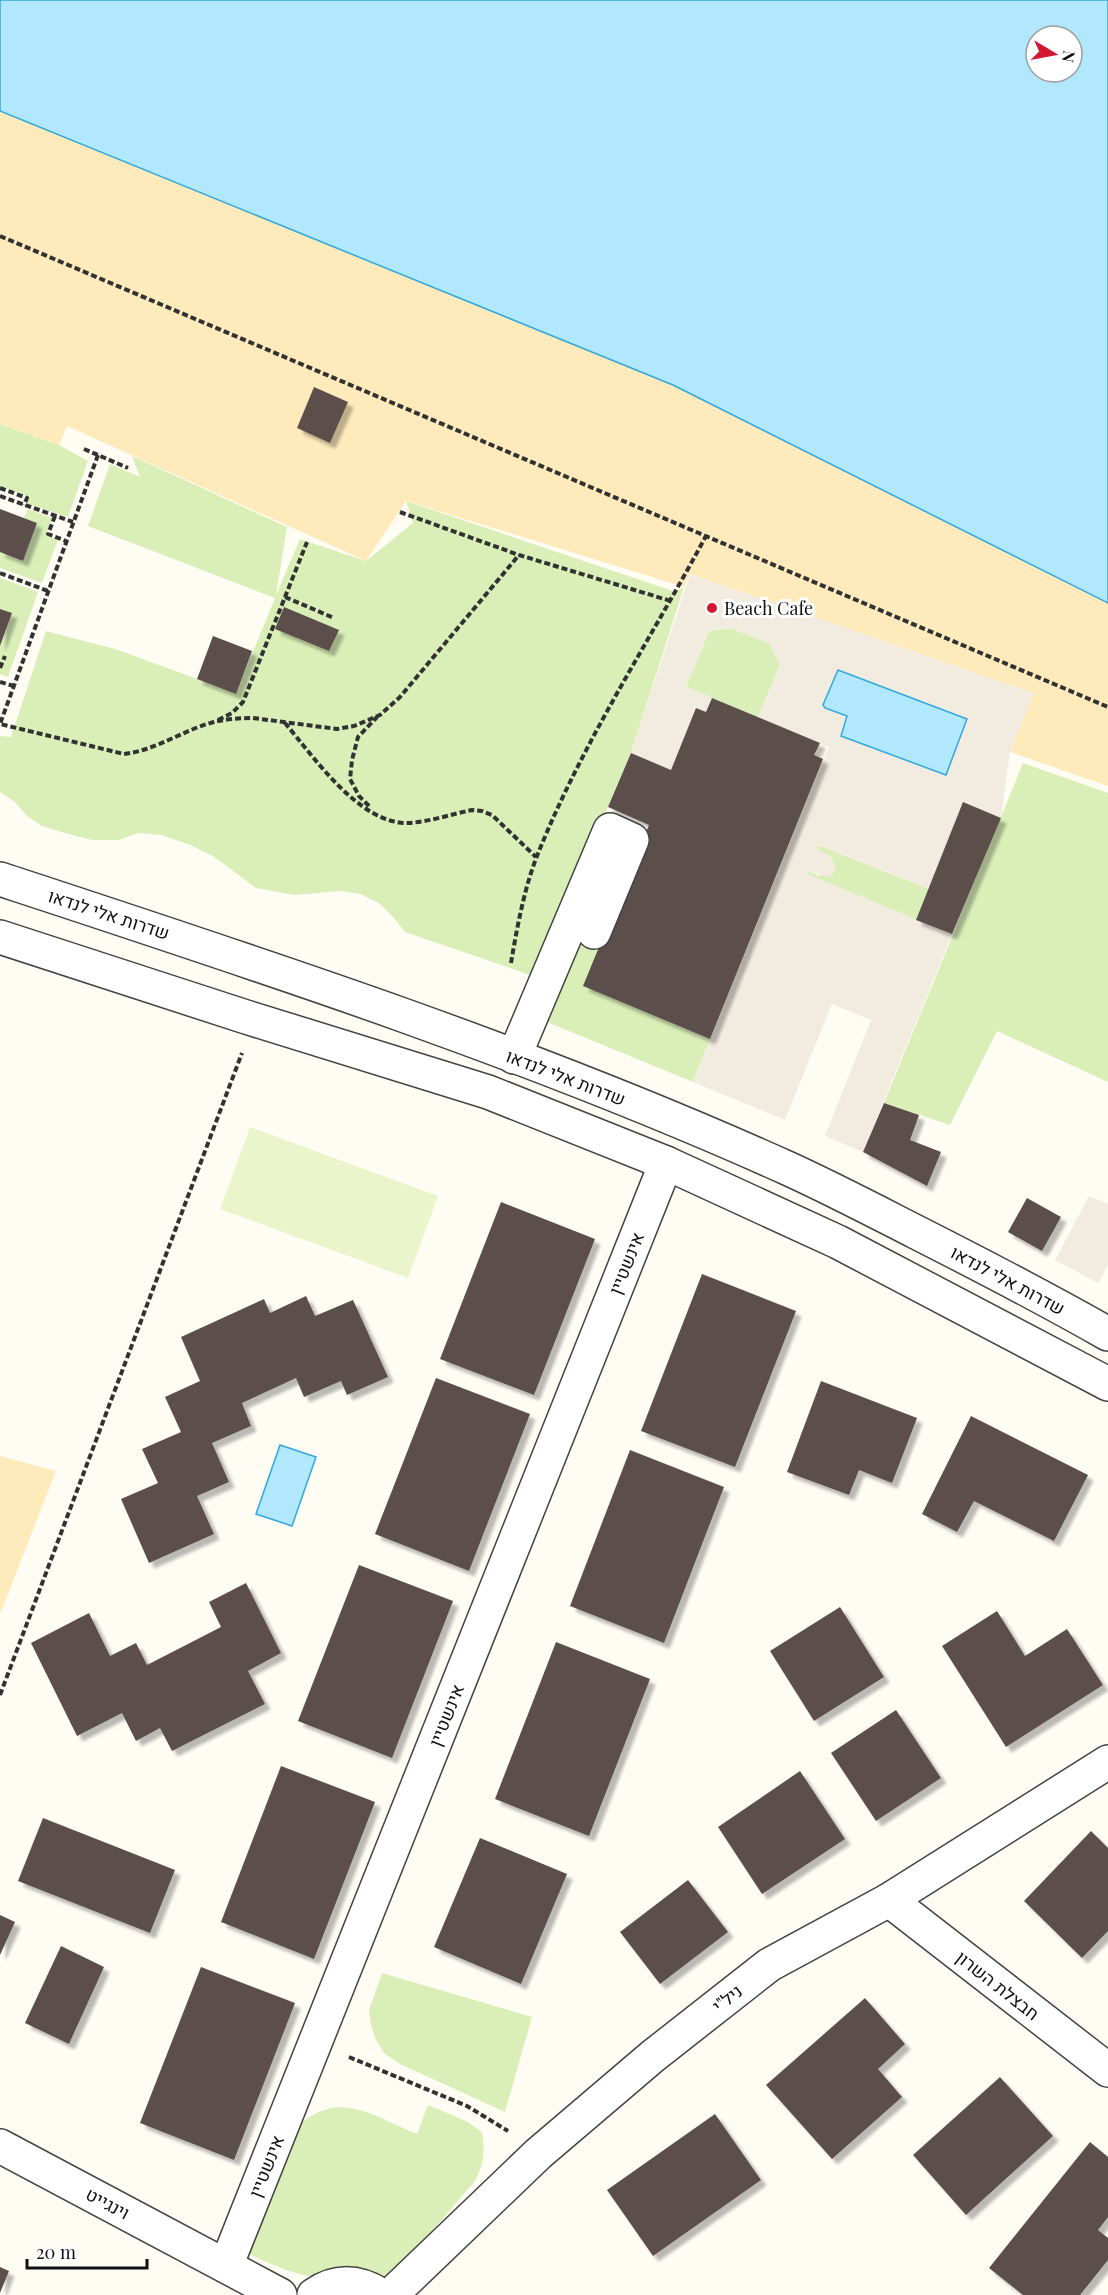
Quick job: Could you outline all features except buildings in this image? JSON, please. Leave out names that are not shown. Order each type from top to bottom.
[{"type":"street","points":[[514,1057],[610,830],[632,840],[594,932]]},
{"type":"street","name":"שדרות אלי לנדאו","points":[[0,879],[254,962],[514,1057],[684,1123],[806,1177],[1042,1297],[1108,1334]]},
{"type":"street","points":[[0,937],[488,1092],[666,1163],[838,1242],[1108,1384]]},
{"type":"street","name":"אינשטיין","points":[[226,2266],[666,1163]]},
{"type":"street","name":"ניל\"י","points":[[391,2295],[538,2154],[653,2056],[769,1965],[889,1900],[1108,1762]]},
{"type":"street","name":"חבצלת השרון","points":[[889,1900],[1108,2070]]},
{"type":"street","name":"וינגייט","points":[[0,2146],[280,2295]]},
{"type":"street","points":[[314,2295],[331,2285],[348,2283],[366,2286],[381,2295]]},
{"type":"path","points":[[0,236],[1108,707]]},
{"type":"path","points":[[84,449],[128,468]]},
{"type":"path","points":[[98,455],[0,724],[124,754],[141,752],[232,713],[243,702],[307,542]]},
{"type":"path","points":[[0,488],[27,498],[24,505]]},
{"type":"path","points":[[0,496],[73,522]]},
{"type":"path","points":[[400,512],[519,555],[671,600]]},
{"type":"path","points":[[55,516],[48,534],[66,541]]},
{"type":"path","points":[[510,969],[536,857],[609,706],[706,536]]},
{"type":"path","points":[[377,814],[359,796],[350,779],[358,737],[400,697],[519,555]]},
{"type":"path","points":[[0,573],[48,591]]},
{"type":"path","points":[[285,597],[334,618]]},
{"type":"path","points":[[0,668],[5,656]]},
{"type":"path","points":[[0,682],[14,686]]},
{"type":"path","points":[[215,722],[253,717],[337,729],[354,726],[380,715]]},
{"type":"path","points":[[284,723],[344,792],[386,819],[408,823],[472,810],[482,811],[492,815],[536,857]]},
{"type":"path","points":[[0,1695],[255,1019]]},
{"type":"path","points":[[315,2043],[467,2106],[493,2121],[538,2154]]},
{"type":"green space","points":[[0,424],[59,445],[88,461],[68,517],[27,504],[29,497],[0,486]]},
{"type":"green space","points":[[132,456],[287,527],[276,595],[300,539],[366,561],[413,523],[406,501],[676,592],[684,587],[631,753],[536,977],[405,932],[379,903],[360,894],[340,891],[294,895],[256,888],[213,856],[162,835],[138,833],[119,840],[92,840],[42,826],[0,792],[0,736],[11,737],[46,631],[115,649],[236,693],[275,598],[88,526],[110,464],[140,477]]},
{"type":"green space","points":[[28,509],[53,518],[46,535],[58,540],[42,583],[0,568],[0,552],[23,561],[37,523],[24,518]]},
{"type":"green space","points":[[0,578],[38,592],[8,677],[0,674],[0,646],[12,613],[0,609]]},
{"type":"green space","points":[[730,628],[769,643],[780,665],[758,717],[686,687],[709,631]]},
{"type":"green space","points":[[1023,763],[1108,793],[1108,1082],[997,1031],[950,1125],[884,1103]]},
{"type":"green space","points":[[818,845],[929,889],[916,920],[806,875],[808,871],[820,876],[816,849]]},
{"type":"green space","points":[[579,944],[598,951],[584,986],[710,1039],[693,1082],[547,1022]]},
{"type":"green space","points":[[250,1127],[438,1196],[408,1278],[220,1209]]},
{"type":"green space","points":[[382,1973],[532,2017],[505,2112],[400,2064],[384,2053],[376,2040],[369,2010]]},
{"type":"green space","points":[[428,2105],[466,2121],[482,2132],[482,2163],[475,2181],[406,2261],[389,2276],[309,2276],[279,2267],[240,2250],[287,2136],[304,2121],[321,2112],[336,2108],[350,2108],[381,2118],[417,2134]]},
{"type":"sand","points":[[0,111],[673,385],[1108,603],[1108,786],[1010,752],[1033,694],[690,574],[684,587],[406,501],[366,561],[67,426],[59,445],[0,424]]},
{"type":"sand","points":[[0,1456],[56,1471],[0,1614]]},
{"type":"shaded area","points":[[690,574],[1034,693],[1010,752],[1001,818],[963,803],[929,889],[819,845],[817,849],[830,856],[836,867],[833,874],[828,877],[808,871],[807,874],[952,934],[863,1152],[825,1136],[871,1020],[832,1004],[785,1120],[693,1082],[829,747],[758,717],[780,665],[769,643],[730,628],[709,631],[686,687],[712,698],[671,770],[631,753]],"holes":[[[838,670],[964,717],[841,734],[847,716],[824,707]]]},
{"type":"shaded area","points":[[1089,1196],[1108,1204],[1108,1265],[1098,1283],[1055,1260]]},
{"type":"water","points":[[0,0],[1108,0],[1108,603],[673,385],[0,111]]},
{"type":"water","points":[[838,670],[967,719],[946,775],[841,736],[847,716],[825,708],[823,705]]},
{"type":"water","points":[[280,1445],[316,1457],[292,1526],[256,1514]]},
{"type":"place","name":"Beach Cafe","points":[[712,608]]}]
